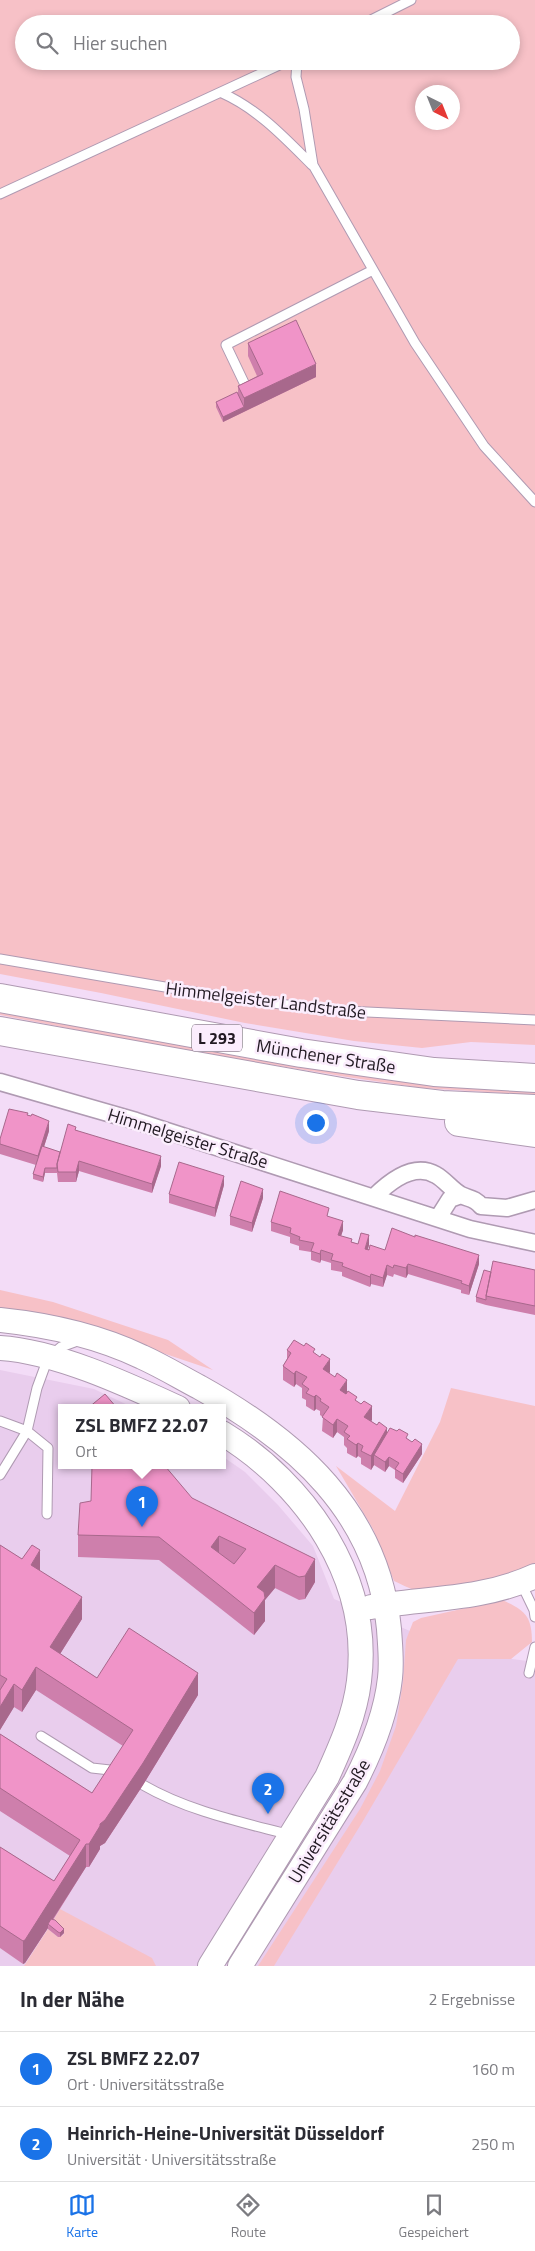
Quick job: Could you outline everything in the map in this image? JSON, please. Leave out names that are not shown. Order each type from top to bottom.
[{"type":"highway","name":"Münchener Straße","points":[[0,998],[302,1054],[434,1072],[535,1078]]},
{"type":"highway","name":"Münchener Straße","points":[[0,1031],[358,1095],[442,1105],[535,1109]]},
{"type":"highway","points":[[358,1095],[384,1111],[396,1114],[535,1133]]},
{"type":"street","name":"Himmelgeister Straße","points":[[0,1082],[136,1121],[470,1229],[535,1243]]},
{"type":"street","points":[[374,1197],[386,1185],[406,1174],[426,1170],[436,1174],[461,1194],[477,1201],[481,1206],[480,1215],[470,1229]]},
{"type":"street","points":[[438,1218],[450,1199],[461,1194]]},
{"type":"street","points":[[481,1206],[507,1208],[535,1200]]},
{"type":"street","name":"Universitätsstraße","points":[[11,1321],[49,1326],[142,1356],[244,1413],[293,1450],[333,1492],[351,1520],[372,1559],[382,1583],[386,1604],[390,1677],[383,1713],[371,1751],[356,1782],[240,1966]]},
{"type":"street","points":[[0,1348],[44,1346],[169,1404]]},
{"type":"street","name":"Universitätsstraße","points":[[210,1966],[309,1807],[342,1744],[353,1710],[359,1680],[361,1647],[356,1609],[344,1569],[330,1540],[315,1517],[273,1473],[226,1436]]},
{"type":"street","points":[[356,1609],[386,1604],[448,1599],[528,1580]]},
{"type":"street","points":[[309,1807],[333,1818]]},
{"type":"lane","points":[[381,15],[411,0]]},
{"type":"lane","points":[[0,194],[269,70]]},
{"type":"lane","points":[[296,70],[296,78],[304,109],[313,165]]},
{"type":"lane","points":[[222,93],[238,100],[257,114],[313,165],[371,271],[414,343],[484,446],[535,502]]},
{"type":"lane","points":[[247,389],[226,345],[371,271]]},
{"type":"lane","name":"Himmelgeister Landstraße","points":[[0,959],[212,995],[325,1010],[535,1020]]},
{"type":"lane","points":[[11,1321],[44,1346],[61,1348],[87,1337]]},
{"type":"lane","points":[[0,1475],[27,1431],[38,1388],[44,1346]]},
{"type":"lane","points":[[0,1420],[27,1431],[48,1448],[47,1514]]},
{"type":"lane","points":[[528,1580],[535,1617]]},
{"type":"lane","points":[[529,1673],[535,1647]]},
{"type":"lane","points":[[41,1736],[92,1768],[121,1771]]},
{"type":"lane","points":[[143,1785],[160,1795],[216,1815],[290,1835]]},
{"type":"shaded area","points":[[0,0],[535,0],[535,1045],[471,1042],[422,1048],[354,1041],[245,1023],[0,974]]},
{"type":"shaded area","points":[[0,1009],[535,1090],[535,1095],[422,1088],[347,1077],[181,1050],[0,1015]]},
{"type":"shaded area","points":[[0,1290],[53,1302],[168,1340],[213,1370],[121,1339],[0,1312]]},
{"type":"shaded area","points":[[0,1370],[94,1389],[126,1404],[58,1404],[58,1469],[226,1469],[226,1459],[245,1472],[278,1505],[313,1546],[334,1599],[460,1652],[535,1662],[535,1966],[0,1966]]},
{"type":"shaded area","points":[[451,1388],[535,1406],[535,1564],[495,1578],[463,1586],[434,1591],[419,1591],[394,1581],[373,1529],[336,1466],[395,1511],[440,1422]]},
{"type":"shaded area","points":[[502,1600],[526,1615],[531,1626],[532,1642],[511,1659],[458,1659],[363,1821],[274,1966],[258,1966],[360,1809],[380,1771],[396,1726],[403,1682],[406,1640],[413,1622],[421,1618]]},
{"type":"shaded area","points":[[60,1909],[152,1958],[156,1966],[24,1966],[48,1929],[58,1937],[63,1935],[64,1933],[51,1924]]},
{"type":"building","points":[[296,320],[316,364],[244,398],[238,386],[263,374],[248,343]]},
{"type":"building","points":[[237,392],[244,407],[223,417],[216,402]]},
{"type":"building","points":[[9,1109],[28,1113],[27,1115],[31,1116],[32,1114],[49,1121],[38,1156],[0,1144]]},
{"type":"building","points":[[68,1124],[76,1127],[75,1130],[161,1156],[152,1184],[79,1161],[76,1172],[58,1172],[57,1164]]},
{"type":"building","points":[[42,1146],[60,1152],[57,1168],[45,1168],[43,1177],[33,1174]]},
{"type":"building","points":[[179,1162],[224,1176],[215,1208],[169,1194]]},
{"type":"building","points":[[241,1181],[263,1189],[252,1223],[230,1216]]},
{"type":"building","points":[[280,1191],[329,1208],[327,1216],[343,1221],[338,1235],[352,1239],[351,1242],[358,1244],[361,1233],[369,1235],[365,1249],[369,1250],[370,1245],[385,1250],[392,1228],[415,1237],[415,1235],[479,1255],[469,1286],[461,1283],[462,1281],[408,1264],[406,1268],[394,1265],[393,1268],[387,1265],[383,1278],[371,1274],[370,1277],[342,1266],[343,1263],[331,1260],[333,1254],[321,1250],[320,1254],[311,1251],[314,1243],[299,1240],[300,1237],[290,1233],[291,1228],[271,1222]]},
{"type":"building","points":[[493,1261],[535,1270],[535,1306],[486,1296]]},
{"type":"building","points":[[484,1270],[491,1272],[486,1300],[476,1297]]},
{"type":"building","points":[[294,1340],[304,1346],[306,1343],[315,1349],[313,1352],[320,1357],[322,1354],[330,1359],[323,1369],[335,1377],[337,1373],[347,1380],[340,1390],[346,1394],[348,1391],[357,1397],[355,1400],[361,1404],[364,1401],[372,1406],[364,1417],[377,1425],[379,1422],[387,1428],[371,1456],[361,1451],[363,1446],[358,1443],[356,1445],[347,1439],[350,1436],[344,1432],[348,1426],[337,1419],[333,1425],[322,1417],[329,1407],[320,1401],[321,1399],[316,1395],[314,1397],[306,1393],[309,1389],[302,1384],[307,1377],[296,1371],[294,1374],[283,1366],[291,1353],[287,1350]]},
{"type":"building","points":[[105,1394],[114,1404],[93,1404]]},
{"type":"building","points":[[390,1428],[397,1431],[399,1429],[408,1434],[406,1438],[412,1442],[415,1439],[422,1444],[403,1474],[395,1469],[399,1463],[389,1457],[385,1462],[374,1455]]},
{"type":"building","points":[[92,1469],[168,1469],[192,1498],[315,1559],[305,1576],[299,1577],[275,1565],[257,1587],[264,1592],[265,1598],[254,1613],[159,1537],[78,1535],[80,1503],[91,1501]],"holes":[[[219,1536],[246,1549],[234,1564],[211,1547]]]},
{"type":"building","points":[[0,1545],[22,1559],[32,1545],[40,1550],[31,1565],[82,1597],[50,1647],[97,1678],[129,1628],[198,1673],[143,1763],[105,1820],[100,1824],[89,1844],[86,1844],[23,1941],[0,1926],[0,1847],[54,1881],[80,1840],[0,1788],[0,1734],[92,1793],[133,1730],[36,1667],[22,1690],[14,1684],[0,1707],[0,1690],[7,1679],[0,1675]]},
{"type":"building","points":[[51,1919],[55,1920],[64,1929],[60,1933],[48,1924]]},
{"type":"place","name":"ZSL BMFZ 22.07","points":[[142,1527]]},
{"type":"place","name":"Heinrich-Heine-Universität Düsseldorf","points":[[268,1814]]}]
